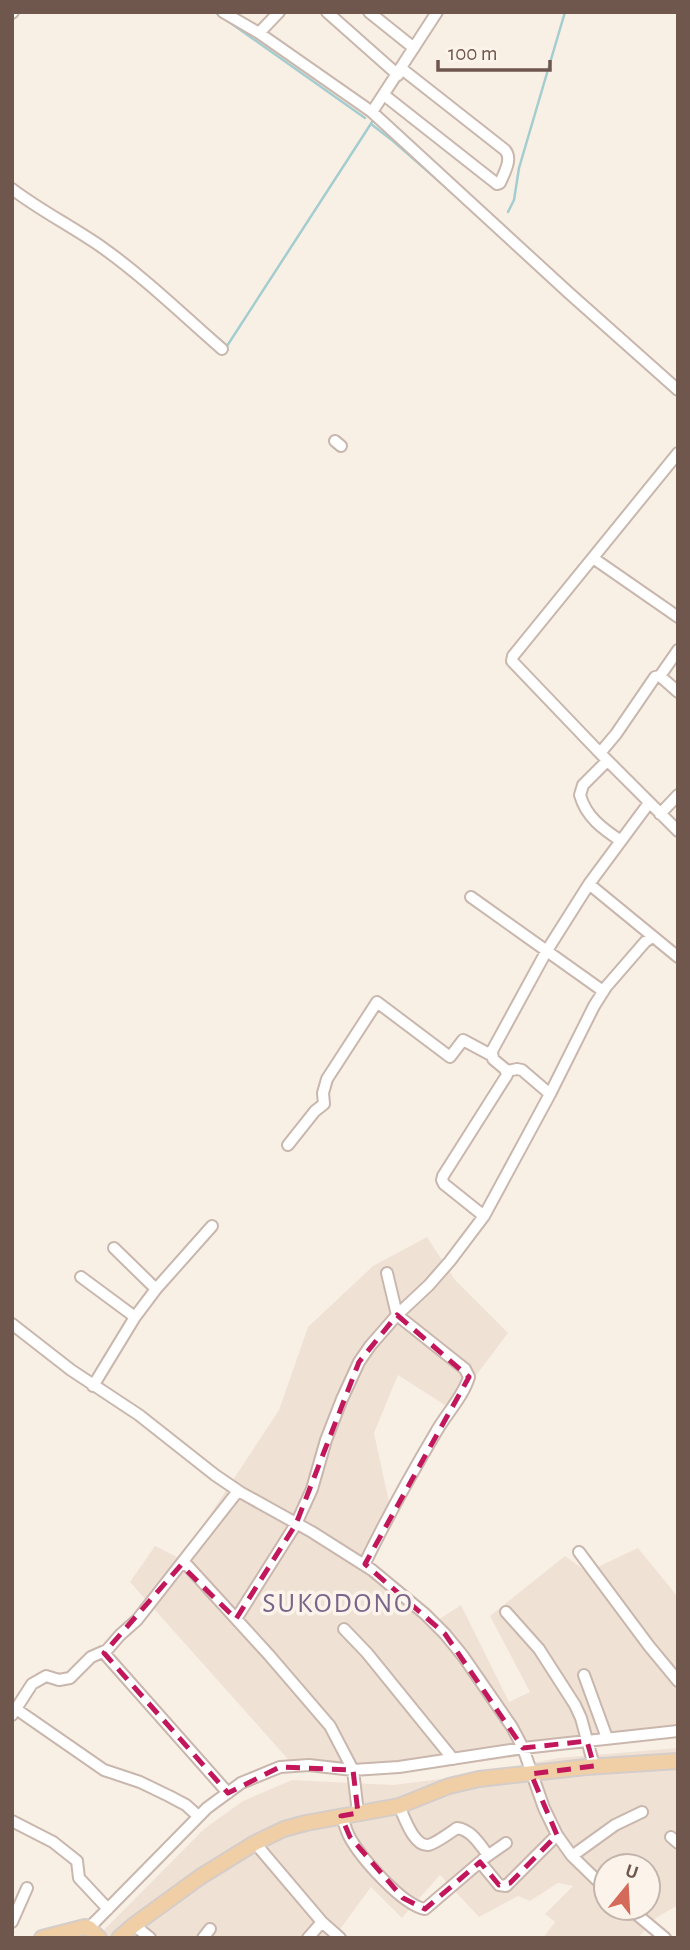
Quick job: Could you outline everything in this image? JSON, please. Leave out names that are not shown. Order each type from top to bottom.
[{"type":"main road","points":[[119,1938],[134,1924],[200,1877],[255,1843],[284,1829],[358,1812],[400,1806],[449,1786],[479,1779],[530,1771],[678,1761]]},
{"type":"main road","points":[[43,1938],[78,1928],[94,1932]]},
{"type":"street","points":[[223,12],[259,33],[372,112],[678,390]]},
{"type":"street","points":[[259,33],[279,12]]},
{"type":"street","points":[[327,12],[400,72],[505,150],[509,159],[500,183],[384,95]]},
{"type":"street","points":[[369,12],[415,48]]},
{"type":"street","points":[[372,112],[437,12]]},
{"type":"street","points":[[12,189],[37,208],[105,249],[222,349]]},
{"type":"street","points":[[678,453],[513,656],[512,661],[678,831]]},
{"type":"street","points":[[593,558],[678,617]]},
{"type":"street","points":[[621,841],[589,814],[580,795],[583,785],[651,682],[660,676],[678,650]]},
{"type":"street","points":[[660,676],[678,692]]},
{"type":"street","points":[[660,814],[678,795]]},
{"type":"street","points":[[491,1055],[548,950],[589,884],[649,803]]},
{"type":"street","points":[[589,884],[678,957]]},
{"type":"street","points":[[471,897],[603,991]]},
{"type":"street","points":[[236,1619],[296,1524],[313,1489],[326,1440],[352,1376],[370,1346],[397,1315],[429,1285],[485,1216],[594,1006],[603,991],[652,937]]},
{"type":"street","points":[[288,1145],[315,1111],[323,1106],[327,1079],[377,1002],[450,1057],[463,1040],[491,1055],[507,1071]]},
{"type":"street","points":[[507,1071],[522,1070],[550,1094]]},
{"type":"street","points":[[485,1216],[442,1180],[506,1078],[507,1071]]},
{"type":"street","points":[[93,1385],[135,1317],[212,1226]]},
{"type":"street","points":[[114,1248],[156,1289]]},
{"type":"street","points":[[364,1565],[395,1500],[469,1377],[465,1369],[397,1315],[387,1273]]},
{"type":"street","points":[[81,1277],[135,1317]]},
{"type":"street","points":[[12,1324],[239,1491],[364,1565],[411,1601],[445,1634],[501,1709],[524,1750],[544,1808],[557,1835],[572,1856],[592,1875]]},
{"type":"street","points":[[198,1816],[186,1804],[139,1782],[104,1770],[14,1712],[32,1684],[46,1676],[59,1680],[70,1678],[91,1657],[104,1653],[137,1620],[239,1491]]},
{"type":"street","points":[[579,1552],[678,1681]]},
{"type":"street","points":[[181,1565],[187,1565],[330,1726],[353,1777],[358,1812]]},
{"type":"street","points":[[506,1612],[539,1648],[569,1695],[580,1718],[594,1766]]},
{"type":"street","points":[[344,1629],[367,1653],[453,1759]]},
{"type":"street","points":[[104,1653],[229,1793]]},
{"type":"street","points":[[584,1675],[607,1738]]},
{"type":"street","points":[[94,1932],[108,1909],[198,1816],[241,1783],[280,1767],[309,1765],[353,1777],[453,1759],[678,1731]]},
{"type":"street","points":[[400,1806],[414,1836],[423,1844],[431,1844],[457,1828],[468,1831],[499,1885],[506,1886],[557,1835]]},
{"type":"street","points":[[572,1856],[615,1825],[642,1812]]},
{"type":"street","points":[[341,1816],[349,1837],[370,1865],[403,1898],[420,1909],[431,1905],[506,1843]]},
{"type":"street","points":[[12,1821],[53,1842],[77,1861],[79,1878],[108,1909]]},
{"type":"street","points":[[255,1843],[322,1922],[340,1938]]},
{"type":"street","points":[[12,1922],[27,1888]]},
{"type":"street","points":[[309,1938],[322,1922]]},
{"type":"street","points":[[646,1922],[665,1938]]},
{"type":"street","points":[[134,1924],[150,1938]]},
{"type":"highlighted area","points":[[397,1315],[469,1377],[365,1564],[445,1634],[523,1748],[587,1741],[594,1766],[531,1774],[557,1835],[510,1883],[499,1885],[480,1862],[425,1909],[403,1898],[350,1837],[341,1816],[358,1813],[353,1770],[280,1767],[228,1793],[104,1653],[181,1565],[236,1619],[296,1524],[359,1362]]},
{"type":"shaded area","points":[[427,1237],[455,1280],[508,1333],[451,1409],[398,1375],[374,1433],[389,1502],[374,1551],[372,1571],[435,1622],[461,1605],[509,1702],[530,1692],[490,1616],[565,1556],[587,1572],[638,1548],[678,1597],[678,1734],[392,1774],[294,1766],[130,1582],[155,1546],[181,1559],[279,1410],[308,1327],[373,1266]]},
{"type":"shaded area","points":[[678,1748],[678,1905],[662,1914],[662,1852],[592,1852],[592,1922],[652,1922],[638,1938],[543,1938],[555,1922],[545,1914],[573,1886],[558,1883],[530,1901],[518,1896],[479,1917],[440,1875],[402,1918],[371,1887],[338,1932],[342,1938],[96,1938],[204,1829],[243,1801],[292,1780],[393,1785],[465,1776],[558,1758]]},
{"type":"waterway","points":[[215,12],[365,118]]},
{"type":"waterway","points":[[406,69],[443,12]]},
{"type":"waterway","points":[[508,212],[514,200],[519,168],[565,12]]},
{"type":"waterway","points":[[389,96],[401,78]]},
{"type":"waterway","points":[[377,113],[385,101]]},
{"type":"waterway","points":[[206,328],[227,346],[374,119]]},
{"type":"waterway","points":[[371,124],[464,203]]},
{"type":"district","name":"SUKODONO","points":[[338,1604]]}]
